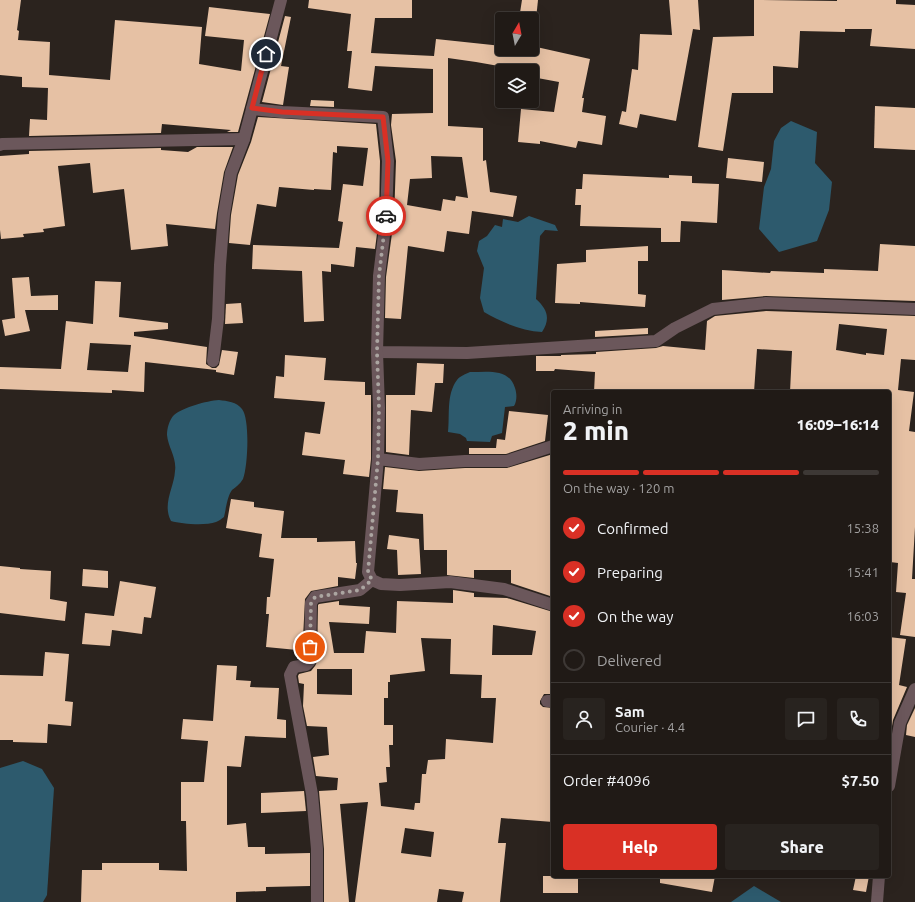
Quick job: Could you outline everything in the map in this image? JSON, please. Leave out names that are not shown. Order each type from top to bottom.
[{"type":"street","points":[[213,361],[218,319],[224,214],[231,173],[244,139],[281,0]]},
{"type":"street","points":[[252,108],[282,112],[383,117],[388,161],[386,219],[379,276],[377,352],[379,408],[378,459],[368,572],[372,580],[381,584],[400,585],[450,582],[504,589],[551,604]]},
{"type":"street","points":[[0,145],[244,139]]},
{"type":"street","points":[[377,352],[467,353],[656,341],[675,328],[713,309],[766,303],[915,310]]},
{"type":"street","points":[[378,459],[419,464],[465,461],[507,461],[551,447]]},
{"type":"street","points":[[317,902],[317,849],[312,794],[290,675],[294,667],[306,665],[310,661],[311,603],[315,597],[360,590],[372,580]]},
{"type":"street","points":[[891,775],[900,723],[915,689]]},
{"type":"street","points":[[877,902],[879,878]]},
{"type":"water","points":[[791,121],[817,132],[815,163],[832,182],[829,210],[817,241],[779,252],[759,229],[764,187],[771,169],[774,141],[781,128]]},
{"type":"water","points":[[529,216],[555,225],[558,231],[545,230],[540,236],[536,299],[543,306],[547,318],[542,332],[519,328],[491,316],[484,312],[480,298],[484,268],[477,251],[479,241],[487,236],[495,225],[502,227],[503,219],[518,222]]},
{"type":"water","points":[[470,372],[497,372],[503,374],[508,377],[515,388],[516,402],[514,406],[505,407],[502,433],[492,436],[490,442],[467,441],[466,438],[460,434],[448,432],[451,392],[458,379]]},
{"type":"water","points":[[219,400],[232,402],[240,407],[245,414],[247,443],[245,473],[243,479],[230,493],[224,517],[218,521],[211,523],[187,524],[171,521],[168,502],[175,466],[174,457],[167,435],[168,427],[172,417],[183,409],[202,403]]},
{"type":"water","points":[[23,761],[42,769],[54,788],[47,895],[43,902],[0,902],[0,768]]},
{"type":"water","points":[[754,886],[781,902],[731,902]]},
{"type":"building","points":[[0,0],[21,0],[17,30],[19,31],[18,40],[50,42],[49,75],[110,80],[115,20],[202,27],[199,64],[241,71],[244,40],[205,36],[209,7],[270,14],[238,132],[227,132],[231,130],[162,124],[161,133],[29,136],[30,119],[47,120],[48,88],[22,87],[22,77],[0,75]]},
{"type":"building","points":[[309,0],[412,0],[412,18],[375,18],[371,53],[434,56],[436,39],[495,45],[495,56],[539,56],[539,48],[590,59],[582,98],[584,98],[582,112],[606,116],[602,145],[578,141],[576,148],[540,141],[540,144],[518,142],[521,109],[554,112],[559,82],[539,78],[539,64],[495,64],[495,65],[448,58],[448,126],[483,128],[483,161],[486,160],[490,192],[517,196],[513,217],[472,211],[469,234],[447,231],[444,252],[408,246],[401,319],[385,318],[386,277],[394,219],[396,161],[391,125],[392,114],[433,113],[433,69],[375,66],[372,91],[348,88],[352,51],[347,51],[351,14],[308,8]],"holes":[[[431,156],[462,157],[468,198],[456,196],[455,201],[443,199],[441,211],[407,205],[410,179],[432,178]]]},
{"type":"building","points":[[522,0],[538,0],[537,12],[520,12]]},
{"type":"building","points":[[669,0],[698,0],[700,30],[693,29],[676,121],[640,114],[637,128],[619,124],[622,111],[626,112],[632,69],[638,70],[640,34],[672,35]]},
{"type":"building","points":[[754,0],[896,0],[896,4],[915,5],[915,49],[870,46],[872,29],[845,29],[845,32],[800,31],[798,68],[773,66],[773,93],[732,93],[723,151],[698,147],[713,37],[754,36]]},
{"type":"building","points":[[285,16],[291,17],[281,66],[289,67],[283,105],[262,102]]},
{"type":"building","points":[[311,100],[334,101],[334,107],[310,106]]},
{"type":"building","points":[[875,106],[915,108],[915,150],[874,148]]},
{"type":"building","points":[[258,117],[376,124],[380,161],[379,218],[375,249],[356,247],[354,267],[331,264],[331,272],[322,271],[324,321],[304,322],[302,271],[252,269],[253,245],[339,248],[343,222],[338,221],[343,184],[363,186],[368,148],[337,146],[337,153],[333,152],[331,190],[279,187],[276,207],[257,204],[250,245],[229,243],[231,215],[238,175],[251,142]]},
{"type":"building","points":[[197,147],[233,147],[224,172],[215,229],[166,224],[168,246],[131,250],[124,189],[93,193],[90,163],[58,166],[65,226],[43,229],[44,232],[23,234],[24,237],[1,239],[0,156],[29,154],[29,151],[161,148],[161,150],[188,152]]},
{"type":"building","points":[[728,158],[764,162],[762,182],[726,178]]},
{"type":"building","points":[[583,174],[669,178],[669,175],[692,176],[692,183],[719,184],[717,223],[681,221],[680,242],[661,242],[661,228],[580,226],[581,205],[575,205],[576,189],[582,189]]},
{"type":"building","points":[[880,244],[915,246],[915,301],[766,296],[722,300],[722,270],[770,273],[771,271],[824,273],[824,269],[878,271]]},
{"type":"building","points":[[648,246],[648,261],[638,261],[638,294],[646,295],[645,307],[580,302],[580,304],[555,303],[557,264],[586,262],[586,250]]},
{"type":"building","points":[[29,277],[31,296],[58,295],[58,310],[25,310],[30,331],[5,336],[2,320],[15,318],[12,278]]},
{"type":"building","points":[[95,281],[121,282],[119,317],[168,323],[168,329],[134,332],[134,336],[207,347],[206,364],[212,368],[216,368],[219,365],[222,350],[238,352],[234,375],[216,372],[216,370],[145,362],[144,392],[112,390],[112,393],[0,389],[0,367],[61,369],[66,321],[93,324]],"holes":[[[90,343],[131,345],[128,372],[87,370]]]},
{"type":"building","points":[[241,303],[243,323],[225,324],[226,304]]},
{"type":"building","points":[[766,311],[915,316],[915,360],[901,359],[898,390],[914,392],[909,431],[915,432],[915,527],[912,579],[915,579],[915,637],[900,635],[906,593],[896,592],[898,563],[891,562],[891,390],[790,390],[792,351],[757,349],[754,390],[594,390],[595,372],[555,369],[554,371],[536,371],[536,356],[596,354],[596,352],[656,348],[663,346],[705,350],[707,321],[715,316]],"holes":[[[839,324],[887,329],[884,355],[866,353],[866,355],[836,350]]]},
{"type":"building","points":[[648,328],[648,334],[595,337],[595,331]]},
{"type":"building","points":[[285,355],[326,358],[324,380],[365,382],[365,395],[371,395],[371,459],[369,477],[343,474],[345,460],[302,455],[305,432],[320,434],[325,402],[274,398],[276,376],[284,377]]},
{"type":"building","points":[[417,363],[444,364],[443,383],[435,383],[432,412],[411,410],[409,455],[386,452],[386,395],[415,395]]},
{"type":"building","points":[[509,411],[548,415],[545,441],[506,454],[469,454],[469,448],[496,448],[497,439],[505,440]]},
{"type":"building","points":[[551,455],[551,596],[511,583],[511,570],[474,570],[474,578],[447,575],[447,550],[424,550],[423,514],[396,512],[398,490],[383,489],[385,467],[419,471],[465,468],[507,468]]},
{"type":"building","points":[[231,499],[254,502],[254,507],[284,511],[281,538],[317,538],[317,542],[355,541],[357,563],[355,579],[338,577],[338,586],[311,591],[305,599],[302,658],[297,659],[297,650],[266,647],[269,614],[266,614],[267,597],[270,597],[274,559],[259,557],[262,534],[226,528]]},
{"type":"building","points":[[389,535],[419,539],[421,574],[398,575],[397,550],[387,549]]},
{"type":"building","points":[[0,566],[51,571],[50,599],[67,602],[65,621],[0,613]]},
{"type":"building","points":[[83,569],[108,571],[108,588],[82,586]]},
{"type":"building","points":[[120,581],[156,587],[151,618],[144,617],[142,634],[112,630],[110,646],[82,644],[85,613],[114,616]]},
{"type":"building","points":[[453,590],[474,593],[474,597],[507,598],[551,611],[551,694],[544,694],[540,704],[543,707],[551,708],[551,822],[501,818],[498,843],[506,843],[500,902],[462,902],[464,892],[439,889],[437,902],[355,902],[368,802],[340,804],[349,902],[324,902],[324,849],[319,791],[337,790],[338,778],[316,776],[313,757],[329,755],[327,727],[307,726],[303,706],[304,684],[299,683],[298,676],[299,674],[311,671],[317,662],[319,604],[339,601],[339,605],[370,607],[369,624],[329,622],[334,653],[364,653],[366,631],[396,633],[397,601],[453,603]],"holes":[[[493,625],[536,631],[532,655],[492,655]],[[421,638],[451,639],[450,674],[482,675],[481,698],[496,698],[493,743],[446,739],[445,759],[428,760],[426,774],[422,774],[420,803],[415,803],[414,810],[381,806],[379,783],[387,782],[386,767],[390,767],[389,745],[393,745],[393,725],[384,725],[384,698],[388,698],[388,682],[390,682],[390,675],[425,671]],[[317,669],[352,669],[352,695],[317,694]],[[405,828],[434,832],[431,857],[401,853]]]},
{"type":"building","points":[[891,637],[906,639],[899,685],[907,687],[893,720],[891,732]]},
{"type":"building","points":[[45,652],[69,654],[65,701],[73,702],[71,726],[48,724],[47,743],[0,740],[0,675],[43,676]]},
{"type":"building","points":[[217,665],[237,666],[236,680],[251,681],[250,687],[279,688],[277,719],[286,720],[286,738],[245,736],[241,767],[227,766],[227,825],[246,823],[248,847],[265,847],[265,854],[310,853],[310,886],[266,887],[266,891],[236,892],[236,902],[81,902],[82,870],[102,870],[102,863],[159,863],[159,870],[187,871],[186,821],[181,821],[181,782],[204,782],[208,741],[181,739],[183,719],[213,721]]},
{"type":"building","points":[[915,708],[915,737],[906,735],[907,725]]},
{"type":"building","points":[[304,791],[306,811],[261,813],[261,793]]},
{"type":"building","points":[[543,876],[551,876],[551,878],[578,878],[578,893],[543,893]]},
{"type":"building","points":[[660,878],[715,878],[712,892],[660,883]]},
{"type":"building","points":[[856,878],[869,878],[866,892],[853,890]]},
{"type":"way so far","points":[[310,647],[311,603],[315,597],[360,590],[372,580],[368,572],[378,459],[379,408],[377,352],[379,276],[386,216]]},
{"type":"route","points":[[266,54],[252,108],[282,112],[383,117],[388,161],[386,216]]}]
